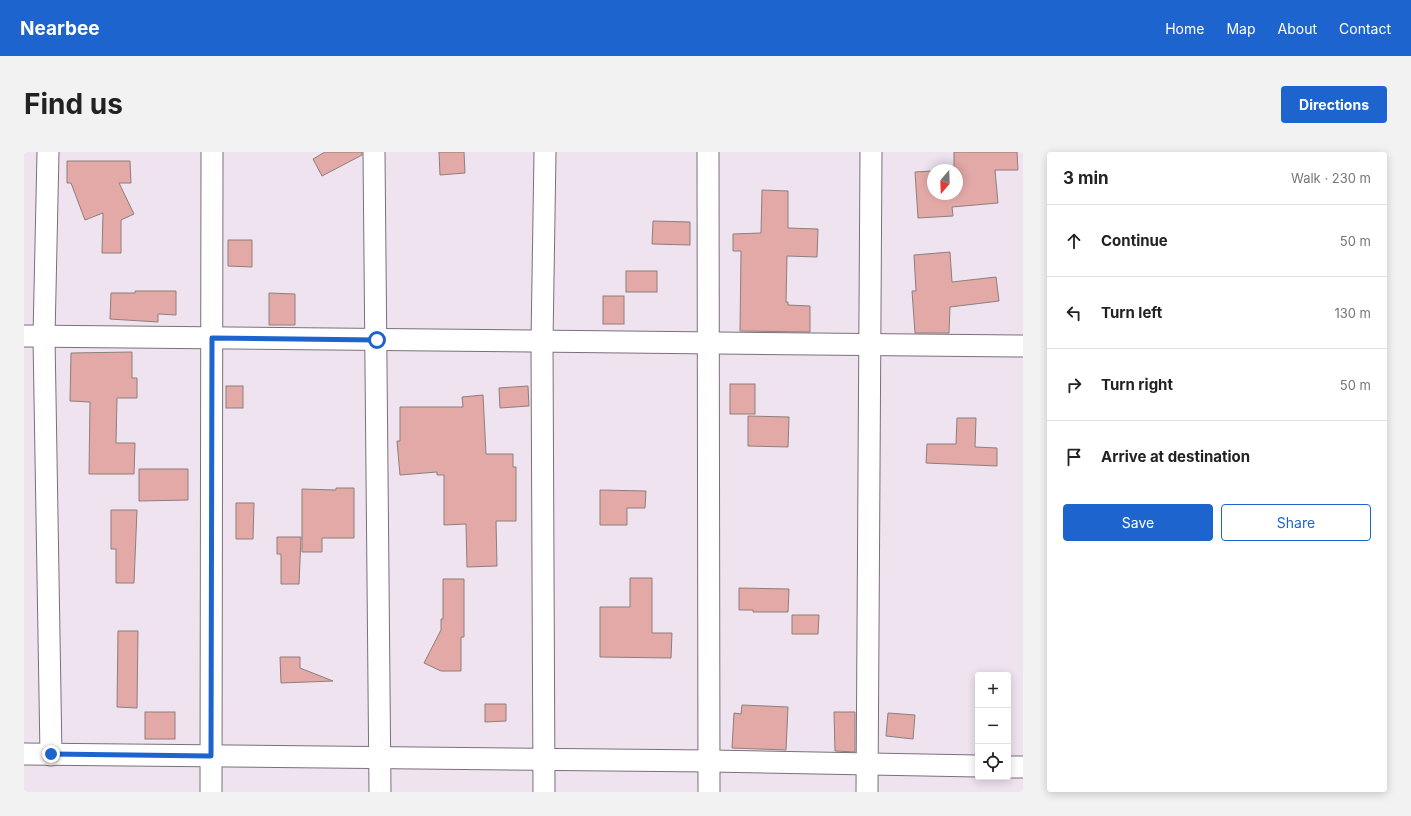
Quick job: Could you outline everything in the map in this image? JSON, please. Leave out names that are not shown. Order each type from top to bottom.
[{"type":"street","points":[[48,152],[34,336],[51,754]]},
{"type":"street","points":[[211,792],[212,152]]},
{"type":"street","points":[[374,152],[381,758],[380,792]]},
{"type":"street","points":[[544,792],[542,342],[545,152]]},
{"type":"street","points":[[708,152],[709,792]]},
{"type":"street","points":[[867,792],[871,152]]},
{"type":"street","points":[[34,336],[1023,346]]},
{"type":"street","points":[[24,754],[710,761],[975,766]]},
{"type":"street","points":[[1011,767],[1023,767]]},
{"type":"building","points":[[325,152],[362,152],[362,155],[322,176],[313,159]]},
{"type":"building","points":[[439,152],[464,152],[465,173],[440,175]]},
{"type":"building","points":[[954,152],[1017,152],[1018,170],[995,170],[998,203],[952,207],[953,216],[918,218],[915,172],[927,171],[927,200],[963,200],[963,164],[954,164]]},
{"type":"building","points":[[67,161],[130,161],[131,183],[119,183],[134,214],[121,220],[121,253],[102,253],[103,213],[85,220],[71,183],[67,183]]},
{"type":"building","points":[[762,190],[788,191],[788,228],[818,229],[817,257],[787,256],[786,302],[788,302],[788,305],[810,306],[810,332],[740,331],[741,251],[733,251],[733,234],[761,233]]},
{"type":"building","points":[[653,221],[690,222],[690,245],[652,244]]},
{"type":"building","points":[[228,240],[252,240],[252,267],[228,266]]},
{"type":"building","points":[[950,252],[952,282],[996,277],[999,301],[950,307],[949,333],[915,333],[912,291],[916,291],[914,255]]},
{"type":"building","points":[[626,271],[657,271],[657,292],[626,292]]},
{"type":"building","points":[[135,291],[176,291],[176,315],[158,314],[158,322],[110,319],[111,293],[135,293]]},
{"type":"building","points":[[269,293],[295,294],[295,325],[269,325]]},
{"type":"building","points":[[603,296],[624,296],[624,324],[603,324]]},
{"type":"building","points":[[132,352],[132,378],[137,378],[137,398],[117,398],[116,443],[135,443],[134,474],[89,474],[90,402],[70,401],[71,353]]},
{"type":"building","points":[[730,384],[755,384],[755,414],[730,414]]},
{"type":"building","points":[[226,386],[243,386],[243,408],[226,408]]},
{"type":"building","points":[[528,386],[529,406],[500,408],[499,388]]},
{"type":"building","points":[[483,395],[486,454],[513,454],[513,467],[516,467],[516,521],[496,521],[497,566],[467,567],[466,524],[444,525],[444,475],[437,475],[437,472],[400,475],[397,441],[400,441],[400,407],[463,407],[462,397]]},
{"type":"building","points":[[748,416],[789,417],[788,447],[748,446]]},
{"type":"building","points":[[957,418],[976,418],[975,447],[997,448],[997,466],[926,463],[927,444],[956,444]]},
{"type":"building","points":[[139,469],[188,469],[188,500],[139,501]]},
{"type":"building","points":[[336,488],[354,488],[354,538],[322,538],[322,552],[302,552],[302,489],[336,490]]},
{"type":"building","points":[[600,490],[646,491],[645,508],[627,508],[627,525],[600,525]]},
{"type":"building","points":[[236,503],[254,503],[253,539],[236,539]]},
{"type":"building","points":[[111,510],[137,510],[134,583],[116,583],[116,549],[111,549]]},
{"type":"building","points":[[277,537],[301,537],[299,584],[281,584],[281,554],[277,554]]},
{"type":"building","points":[[630,578],[652,578],[652,633],[672,633],[671,658],[600,657],[600,607],[630,607]]},
{"type":"building","points":[[443,579],[464,579],[464,637],[461,637],[461,671],[441,671],[424,663],[441,630],[441,619],[443,619]]},
{"type":"building","points":[[739,588],[789,589],[788,612],[753,612],[753,610],[739,610]]},
{"type":"building","points":[[792,615],[819,615],[818,634],[792,634]]},
{"type":"building","points":[[118,631],[138,631],[137,708],[117,707]]},
{"type":"building","points":[[280,657],[300,657],[300,668],[333,681],[281,683]]},
{"type":"building","points":[[485,704],[506,704],[506,721],[485,722]]},
{"type":"building","points":[[742,705],[788,707],[786,750],[732,748],[734,713],[741,714]]},
{"type":"building","points":[[145,712],[175,712],[175,739],[145,739]]},
{"type":"building","points":[[834,712],[855,712],[855,752],[835,751]]},
{"type":"building","points":[[888,713],[915,715],[913,739],[886,736]]},
{"type":"route","points":[[51,754],[211,756],[212,338],[377,340]]}]
